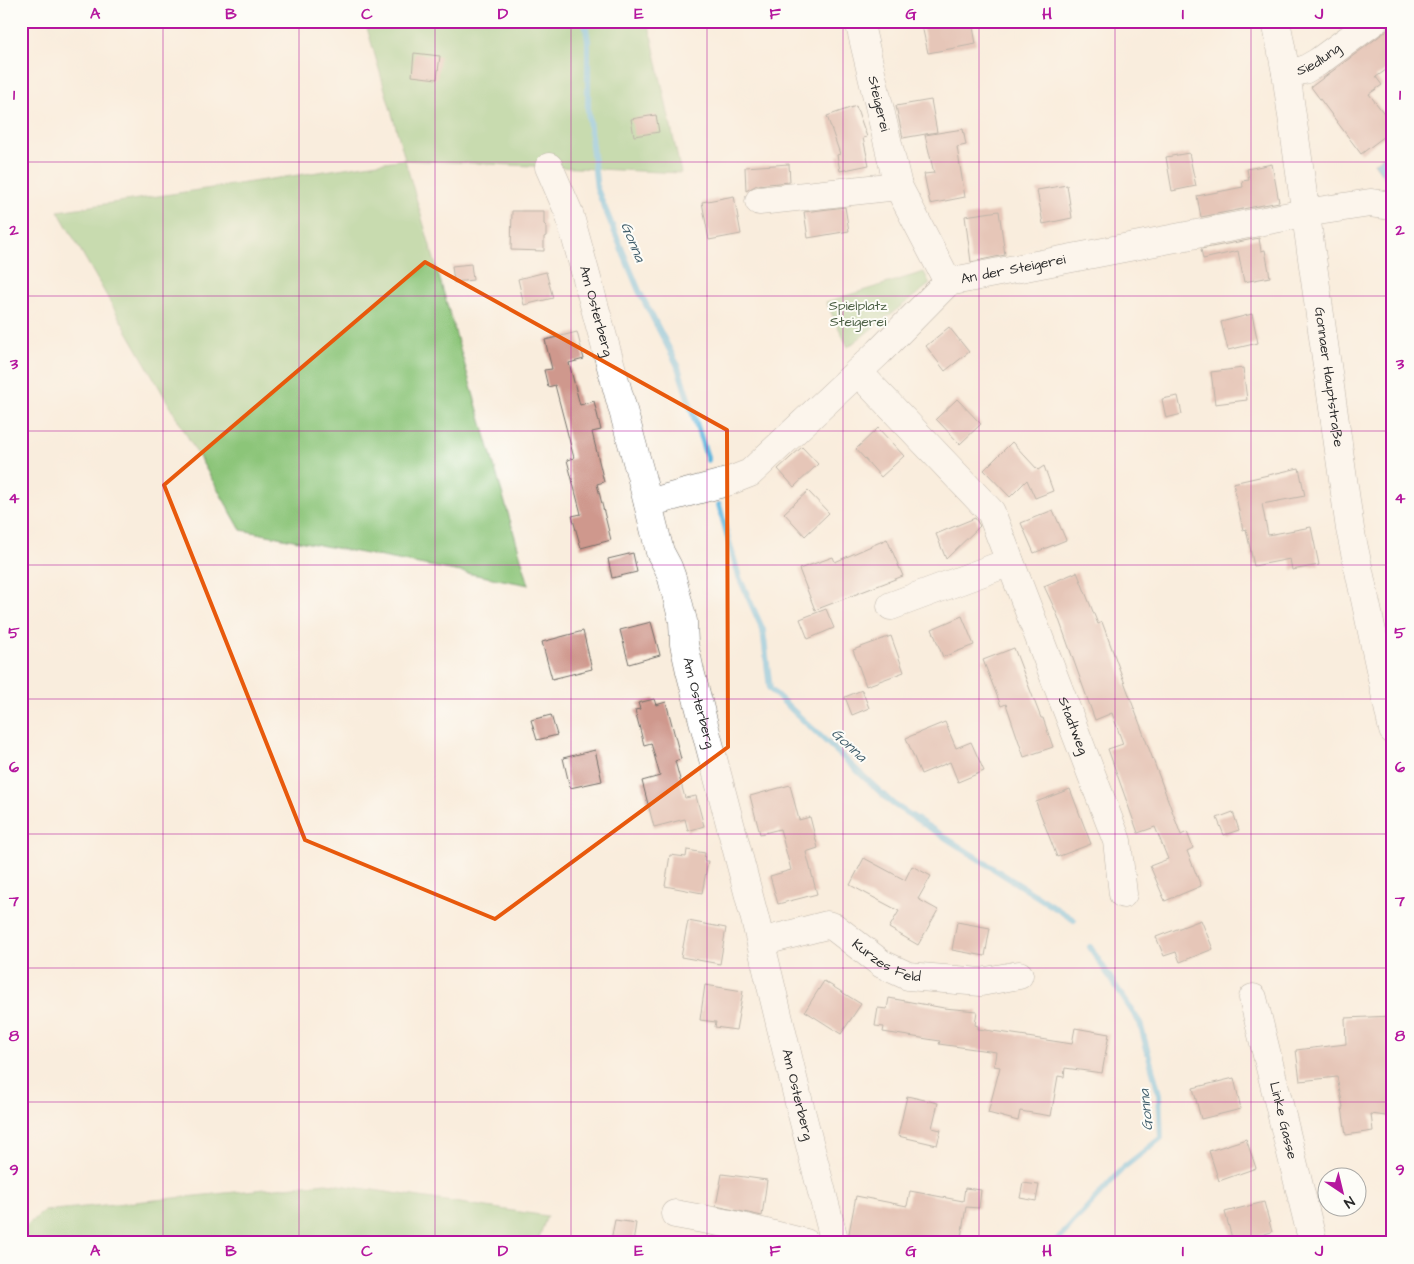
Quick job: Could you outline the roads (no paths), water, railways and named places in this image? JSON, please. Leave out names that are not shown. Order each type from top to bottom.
[{"type":"street","name":"Steigerei","points":[[859,21],[898,186],[948,282]]},
{"type":"street","name":"Gonnaer Hauptstraße","points":[[1276,21],[1286,73],[1350,529],[1393,730]]},
{"type":"street","name":"Siedlung","points":[[1286,73],[1304,70],[1318,62],[1374,21]]},
{"type":"street","name":"Am Osterberg","points":[[549,167],[569,213],[660,552],[669,569],[683,621],[684,644],[690,671],[761,942],[835,1243]]},
{"type":"street","points":[[758,201],[898,186]]},
{"type":"street","name":"An der Steigerei","points":[[648,503],[727,482],[750,473],[879,352],[948,282],[1305,213],[1370,204],[1393,206]]},
{"type":"street","name":"Stadtweg","points":[[858,372],[991,512],[1117,840],[1123,894]]},
{"type":"street","points":[[891,606],[1010,562]]},
{"type":"street","name":"Kurzes Feld","points":[[761,942],[827,925],[834,927],[882,964],[908,976],[981,982],[1019,975]]},
{"type":"street","name":"Linke Gasse","points":[[1253,998],[1313,1243]]},
{"type":"street","points":[[675,1214],[730,1224],[806,1243]]},
{"type":"water","points":[[1393,149],[1393,186],[1391,187],[1374,163]]},
{"type":"waterway","name":"Gonna","points":[[585,21],[588,41],[588,111],[597,189],[639,291],[677,364],[708,460]]},
{"type":"waterway","name":"Gonna","points":[[719,505],[739,577],[763,630],[770,689],[893,804],[1074,920]]},
{"type":"waterway","name":"Gonna","points":[[1055,1243],[1123,1168],[1161,1138],[1159,1094],[1140,1023],[1090,947]]},
{"type":"park label","name":"Spielplatz Steigerei","points":[[858,314]]}]
